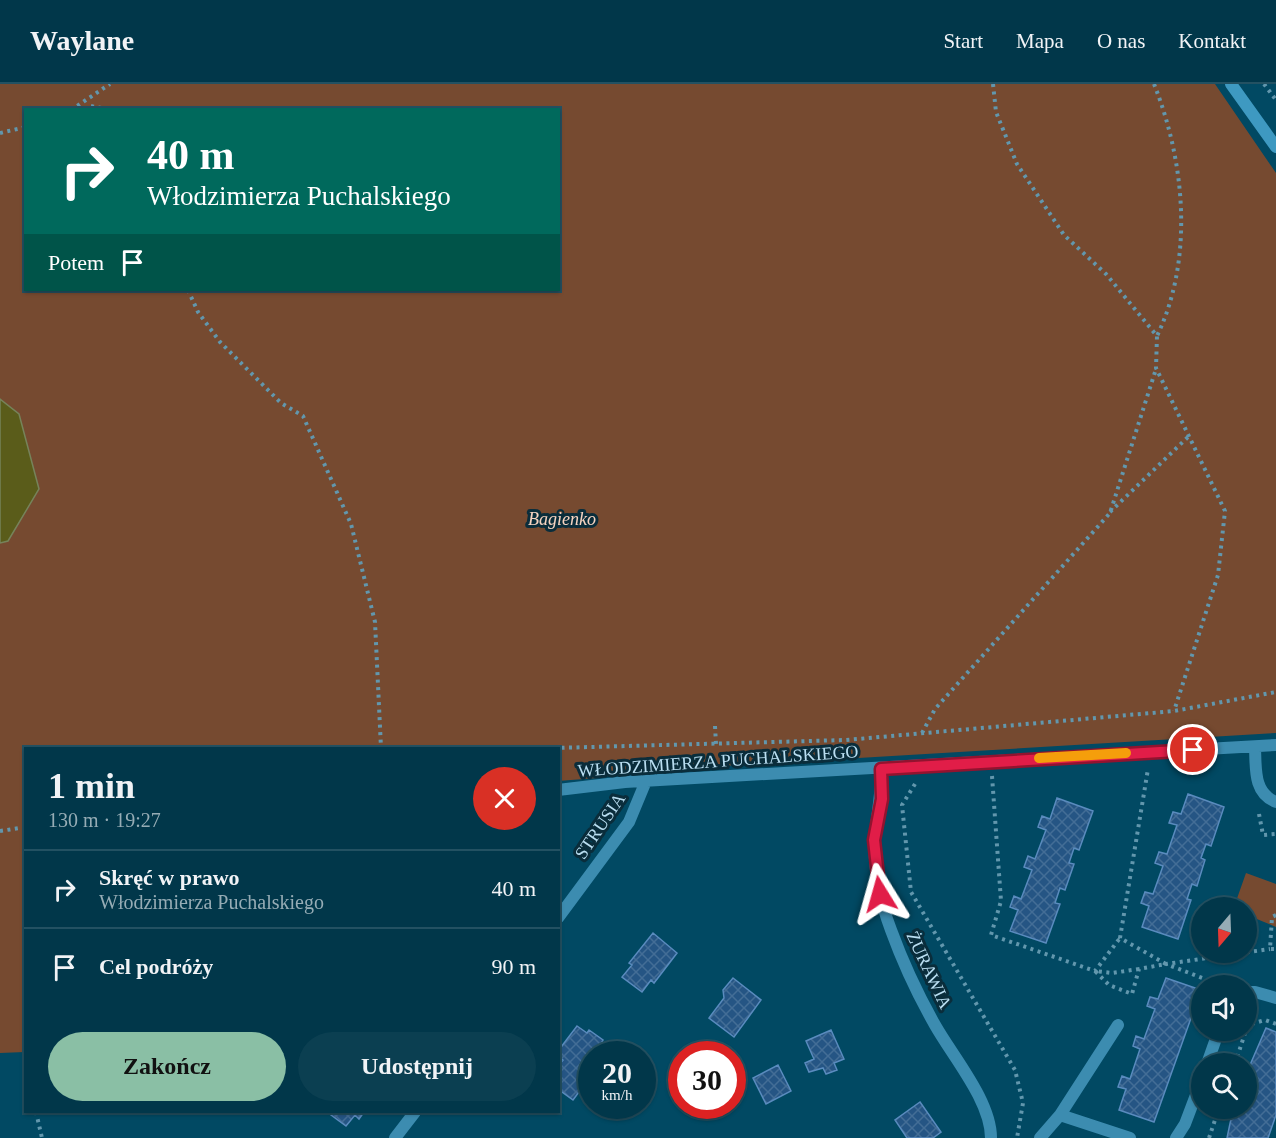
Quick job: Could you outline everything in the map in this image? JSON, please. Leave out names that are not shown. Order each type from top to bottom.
[{"type":"main road","points":[[1232,84],[1276,147]]},
{"type":"street","name":"WŁODZIMIERZA PUCHALSKIEGO","points":[[560,790],[646,781],[1276,745]]},
{"type":"street","points":[[1255,747],[1259,787],[1265,796],[1276,802]]},
{"type":"street","name":"ŻURAWIA","points":[[881,769],[882,799],[874,840],[877,873],[885,913],[922,1003],[982,1104],[991,1128],[991,1138]]},
{"type":"street","name":"STRUSIA","points":[[560,915],[629,822],[646,781]]},
{"type":"street","points":[[1257,993],[1276,998]]},
{"type":"street","points":[[1040,1138],[1060,1115],[1118,1024]]},
{"type":"street","points":[[1176,1138],[1191,1108]]},
{"type":"street","points":[[395,1138],[414,1113]]},
{"type":"street","points":[[1060,1115],[1130,1138]]},
{"type":"path","points":[[74,108],[110,84]]},
{"type":"path","points":[[993,84],[996,112],[1017,164],[1064,235],[1106,274],[1157,336]]},
{"type":"path","points":[[1110,513],[1156,368],[1157,336],[1174,293],[1180,226],[1174,152],[1154,84]]},
{"type":"path","points":[[1264,84],[1276,100]]},
{"type":"path","points":[[91,106],[101,108]]},
{"type":"path","points":[[0,133],[24,127]]},
{"type":"path","points":[[188,291],[198,312],[220,342],[282,403],[303,416],[351,524],[375,622],[381,747]]},
{"type":"path","points":[[1156,368],[1225,512],[1218,575],[1174,711]]},
{"type":"path","points":[[922,733],[935,709],[1110,513],[1189,436]]},
{"type":"path","points":[[560,748],[846,740],[1174,711],[1276,692]]},
{"type":"path","points":[[715,726],[716,744]]},
{"type":"path","points":[[1095,971],[1120,938],[1148,765],[1137,766]]},
{"type":"path","points":[[992,775],[1001,901],[991,935],[1095,971],[1112,973],[1276,949]]},
{"type":"path","points":[[982,776],[1004,775]]},
{"type":"path","points":[[920,780],[909,789],[902,805],[911,892],[1015,1070],[1023,1103],[1017,1138]]},
{"type":"path","points":[[0,831],[24,827]]},
{"type":"path","points":[[1270,949],[1272,917],[1276,915]]},
{"type":"path","points":[[1120,938],[1166,964],[1195,975]]},
{"type":"path","points":[[1095,971],[1110,985],[1132,994],[1139,969]]},
{"type":"path","points":[[1257,1022],[1265,1020],[1276,1024]]},
{"type":"path","points":[[36,1113],[42,1138]]},
{"type":"path","points":[[1209,1138],[1215,1119]]},
{"type":"green space","name":"Bagienko","points":[[0,84],[1215,84],[1276,173],[1276,733],[605,773],[597,778],[560,781],[560,747],[24,747],[24,1052],[0,1053]]},
{"type":"green space","points":[[1246,873],[1276,884],[1276,927],[1257,919],[1257,897],[1238,897]]},
{"type":"shaded area","points":[[0,399],[19,414],[39,489],[8,541],[0,543]]},
{"type":"building","points":[[1188,794],[1224,807],[1211,846],[1206,844],[1201,858],[1205,860],[1197,886],[1192,884],[1187,899],[1191,900],[1178,939],[1142,927],[1149,906],[1141,903],[1145,892],[1153,894],[1163,866],[1155,863],[1159,852],[1167,854],[1177,825],[1169,823],[1173,812],[1181,814]]},
{"type":"building","points":[[1057,798],[1093,811],[1079,850],[1074,848],[1069,863],[1074,864],[1065,890],[1060,888],[1055,903],[1060,904],[1046,943],[1010,931],[1018,910],[1010,907],[1014,896],[1021,899],[1032,870],[1024,867],[1028,856],[1035,859],[1046,830],[1038,827],[1042,816],[1050,819]]},
{"type":"building","points":[[653,933],[677,953],[654,983],[651,980],[642,992],[622,977],[632,965],[629,963]]},
{"type":"building","points":[[733,978],[761,1000],[734,1037],[709,1018],[724,998],[723,990]]},
{"type":"building","points":[[1166,978],[1191,987],[1191,1018],[1154,1122],[1119,1110],[1126,1089],[1118,1087],[1122,1076],[1130,1079],[1140,1049],[1133,1046],[1136,1036],[1144,1039],[1155,1009],[1147,1006],[1150,997],[1158,999]]},
{"type":"building","points":[[577,1026],[587,1033],[589,1030],[603,1040],[578,1041],[578,1093],[573,1100],[560,1090],[560,1064],[563,1060],[560,1058],[560,1048]]},
{"type":"building","points":[[1266,1028],[1276,1032],[1276,1115],[1268,1138],[1227,1138],[1231,1119],[1257,1119],[1255,1053]]},
{"type":"building","points":[[831,1030],[844,1059],[834,1063],[837,1070],[826,1074],[823,1068],[809,1072],[805,1063],[814,1059],[806,1041]]},
{"type":"building","points":[[778,1065],[791,1091],[766,1104],[753,1078]]},
{"type":"building","points":[[920,1102],[941,1132],[933,1138],[907,1138],[895,1120]]},
{"type":"building","points":[[328,1113],[363,1113],[359,1119],[355,1115],[346,1126]]},
{"type":"slow traffic","points":[[1039,758],[1126,753]]},
{"type":"route","points":[[880,894],[874,840],[882,799],[881,769],[993,760],[1193,750]]}]
